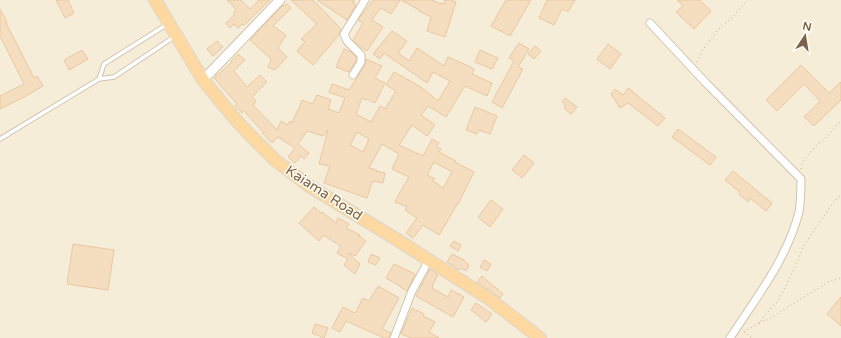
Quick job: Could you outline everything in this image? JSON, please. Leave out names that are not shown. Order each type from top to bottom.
[{"type":"highway","name":"Kaiama Road","points":[[155,0],[203,80],[250,136],[270,156],[309,186],[488,298],[540,338]]},
{"type":"street","points":[[203,80],[280,0]]},
{"type":"street","points":[[353,75],[361,62],[361,55],[347,41],[344,34],[365,0]]},
{"type":"street","points":[[650,23],[705,82],[801,179],[799,212],[788,245],[778,264],[730,338]]},
{"type":"street","points":[[394,338],[412,291],[429,260]]},
{"type":"lane","points":[[98,79],[104,64],[169,23]]},
{"type":"lane","points":[[0,138],[98,79],[114,77],[176,35]]},
{"type":"path","points":[[696,62],[702,51],[717,31],[734,16],[747,0]]},
{"type":"path","points":[[801,179],[801,165],[812,149],[830,133],[841,120]]},
{"type":"path","points":[[759,324],[777,302],[786,286],[803,247],[835,200],[841,195]]},
{"type":"path","points":[[744,332],[769,320],[828,282],[841,278]]},
{"type":"path","points":[[737,327],[752,338]]},
{"type":"shaded area","points":[[0,0],[841,0],[841,338],[0,338]]},
{"type":"building","points":[[56,0],[68,0],[74,13],[65,18]]},
{"type":"building","points":[[227,0],[241,0],[250,9],[259,0],[270,0],[244,25],[242,24],[238,28],[234,24],[230,28],[226,23],[235,14],[234,12],[236,9]]},
{"type":"building","points":[[291,0],[313,0],[341,29],[339,35],[313,65],[297,51],[305,42],[301,39],[317,24]]},
{"type":"building","points":[[317,0],[354,0],[353,3],[356,5],[347,20]]},
{"type":"building","points":[[373,0],[400,0],[391,14],[381,8],[372,20],[383,27],[367,51],[353,40],[363,23],[358,20]]},
{"type":"building","points":[[401,0],[432,0],[441,4],[444,4],[445,0],[456,2],[445,37],[427,31],[431,17]]},
{"type":"building","points":[[506,0],[531,0],[510,36],[491,26]]},
{"type":"building","points":[[547,0],[575,0],[568,12],[562,9],[554,25],[539,18]]},
{"type":"building","points":[[677,0],[700,0],[711,11],[694,29],[676,12],[683,6]]},
{"type":"building","points":[[287,4],[291,8],[273,26],[286,35],[278,48],[287,57],[275,70],[268,67],[271,59],[250,40],[283,5],[284,6]]},
{"type":"building","points":[[0,9],[34,78],[37,76],[43,86],[0,109],[0,96],[24,84],[0,36]]},
{"type":"building","points":[[392,31],[407,41],[398,53],[409,61],[417,48],[444,66],[448,57],[462,63],[474,69],[472,74],[492,83],[487,96],[465,86],[446,117],[428,106],[421,115],[435,125],[427,136],[412,125],[399,145],[423,156],[432,139],[439,143],[436,147],[441,149],[439,152],[474,172],[458,204],[439,235],[423,225],[413,238],[406,233],[417,218],[405,210],[407,207],[395,202],[409,177],[392,169],[399,154],[382,144],[369,168],[385,173],[383,183],[372,182],[367,198],[324,183],[330,166],[319,164],[328,130],[323,136],[307,131],[298,144],[309,153],[304,159],[301,156],[295,163],[288,157],[295,148],[278,137],[272,143],[244,111],[242,113],[235,106],[237,104],[214,78],[232,62],[231,61],[238,54],[245,60],[234,71],[247,87],[260,75],[267,82],[252,97],[256,101],[253,105],[277,130],[281,121],[288,125],[290,121],[292,123],[302,100],[313,104],[317,95],[331,100],[328,109],[339,113],[345,98],[329,92],[332,84],[349,90],[365,65],[366,59],[382,66],[375,78],[385,83],[375,103],[362,98],[356,114],[371,122],[380,106],[385,109],[396,91],[386,85],[394,72],[421,87],[438,101],[450,81],[433,72],[427,83],[384,53],[380,59],[373,54]],"holes":[[[357,132],[369,139],[363,152],[350,145]],[[434,162],[452,172],[443,188],[433,181],[435,179],[427,175]]]},
{"type":"building","points":[[217,41],[223,47],[213,56],[207,49]]},
{"type":"building","points":[[519,43],[529,49],[518,67],[523,69],[502,108],[492,102],[514,61],[509,58]]},
{"type":"building","points":[[608,44],[621,54],[610,69],[597,59]]},
{"type":"building","points":[[535,46],[541,51],[534,59],[528,54]]},
{"type":"building","points":[[344,49],[351,52],[356,57],[356,61],[349,72],[336,67]]},
{"type":"building","points":[[82,50],[88,59],[69,70],[64,60]]},
{"type":"building","points":[[480,50],[498,58],[492,69],[475,62]]},
{"type":"building","points":[[801,65],[829,93],[841,82],[841,100],[814,126],[804,117],[820,101],[804,84],[777,111],[766,100]]},
{"type":"building","points":[[628,88],[665,118],[658,126],[628,103],[620,108],[611,94],[615,89],[623,95]]},
{"type":"building","points":[[565,98],[577,107],[571,114],[564,108],[566,106],[562,102]]},
{"type":"building","points":[[475,107],[497,116],[490,134],[479,130],[477,134],[466,130]]},
{"type":"building","points":[[678,129],[716,157],[710,165],[672,137]]},
{"type":"building","points":[[524,155],[534,163],[522,178],[512,170]]},
{"type":"building","points":[[733,171],[772,203],[766,211],[750,198],[748,202],[739,194],[740,192],[725,180]]},
{"type":"building","points":[[491,200],[503,209],[490,227],[478,217]]},
{"type":"building","points":[[314,207],[336,223],[338,218],[349,224],[346,228],[360,235],[359,236],[366,241],[355,256],[348,253],[360,264],[355,274],[344,265],[348,259],[337,253],[341,246],[323,235],[319,241],[299,223]]},
{"type":"building","points":[[454,241],[461,245],[458,251],[450,246]]},
{"type":"building","points":[[73,244],[114,250],[108,290],[67,284]]},
{"type":"building","points":[[371,254],[380,258],[376,265],[368,262]]},
{"type":"building","points":[[452,254],[464,260],[469,265],[466,271],[460,268],[459,270],[447,262]]},
{"type":"building","points":[[484,260],[491,264],[487,271],[480,267]]},
{"type":"building","points":[[394,264],[415,274],[407,291],[386,278]]},
{"type":"building","points":[[430,269],[438,275],[432,288],[448,297],[451,290],[464,297],[453,317],[416,296]]},
{"type":"building","points":[[482,276],[503,294],[500,298],[477,282]]},
{"type":"building","points":[[378,286],[399,298],[382,329],[391,333],[389,338],[384,338],[346,321],[340,332],[332,328],[343,307],[355,313],[363,298],[369,301]]},
{"type":"building","points":[[841,297],[841,326],[827,314]]},
{"type":"building","points":[[476,303],[492,314],[486,322],[471,310]]},
{"type":"building","points":[[412,308],[435,322],[429,332],[439,338],[412,338],[401,334]]},
{"type":"building","points":[[315,324],[328,328],[324,338],[312,333]]}]
